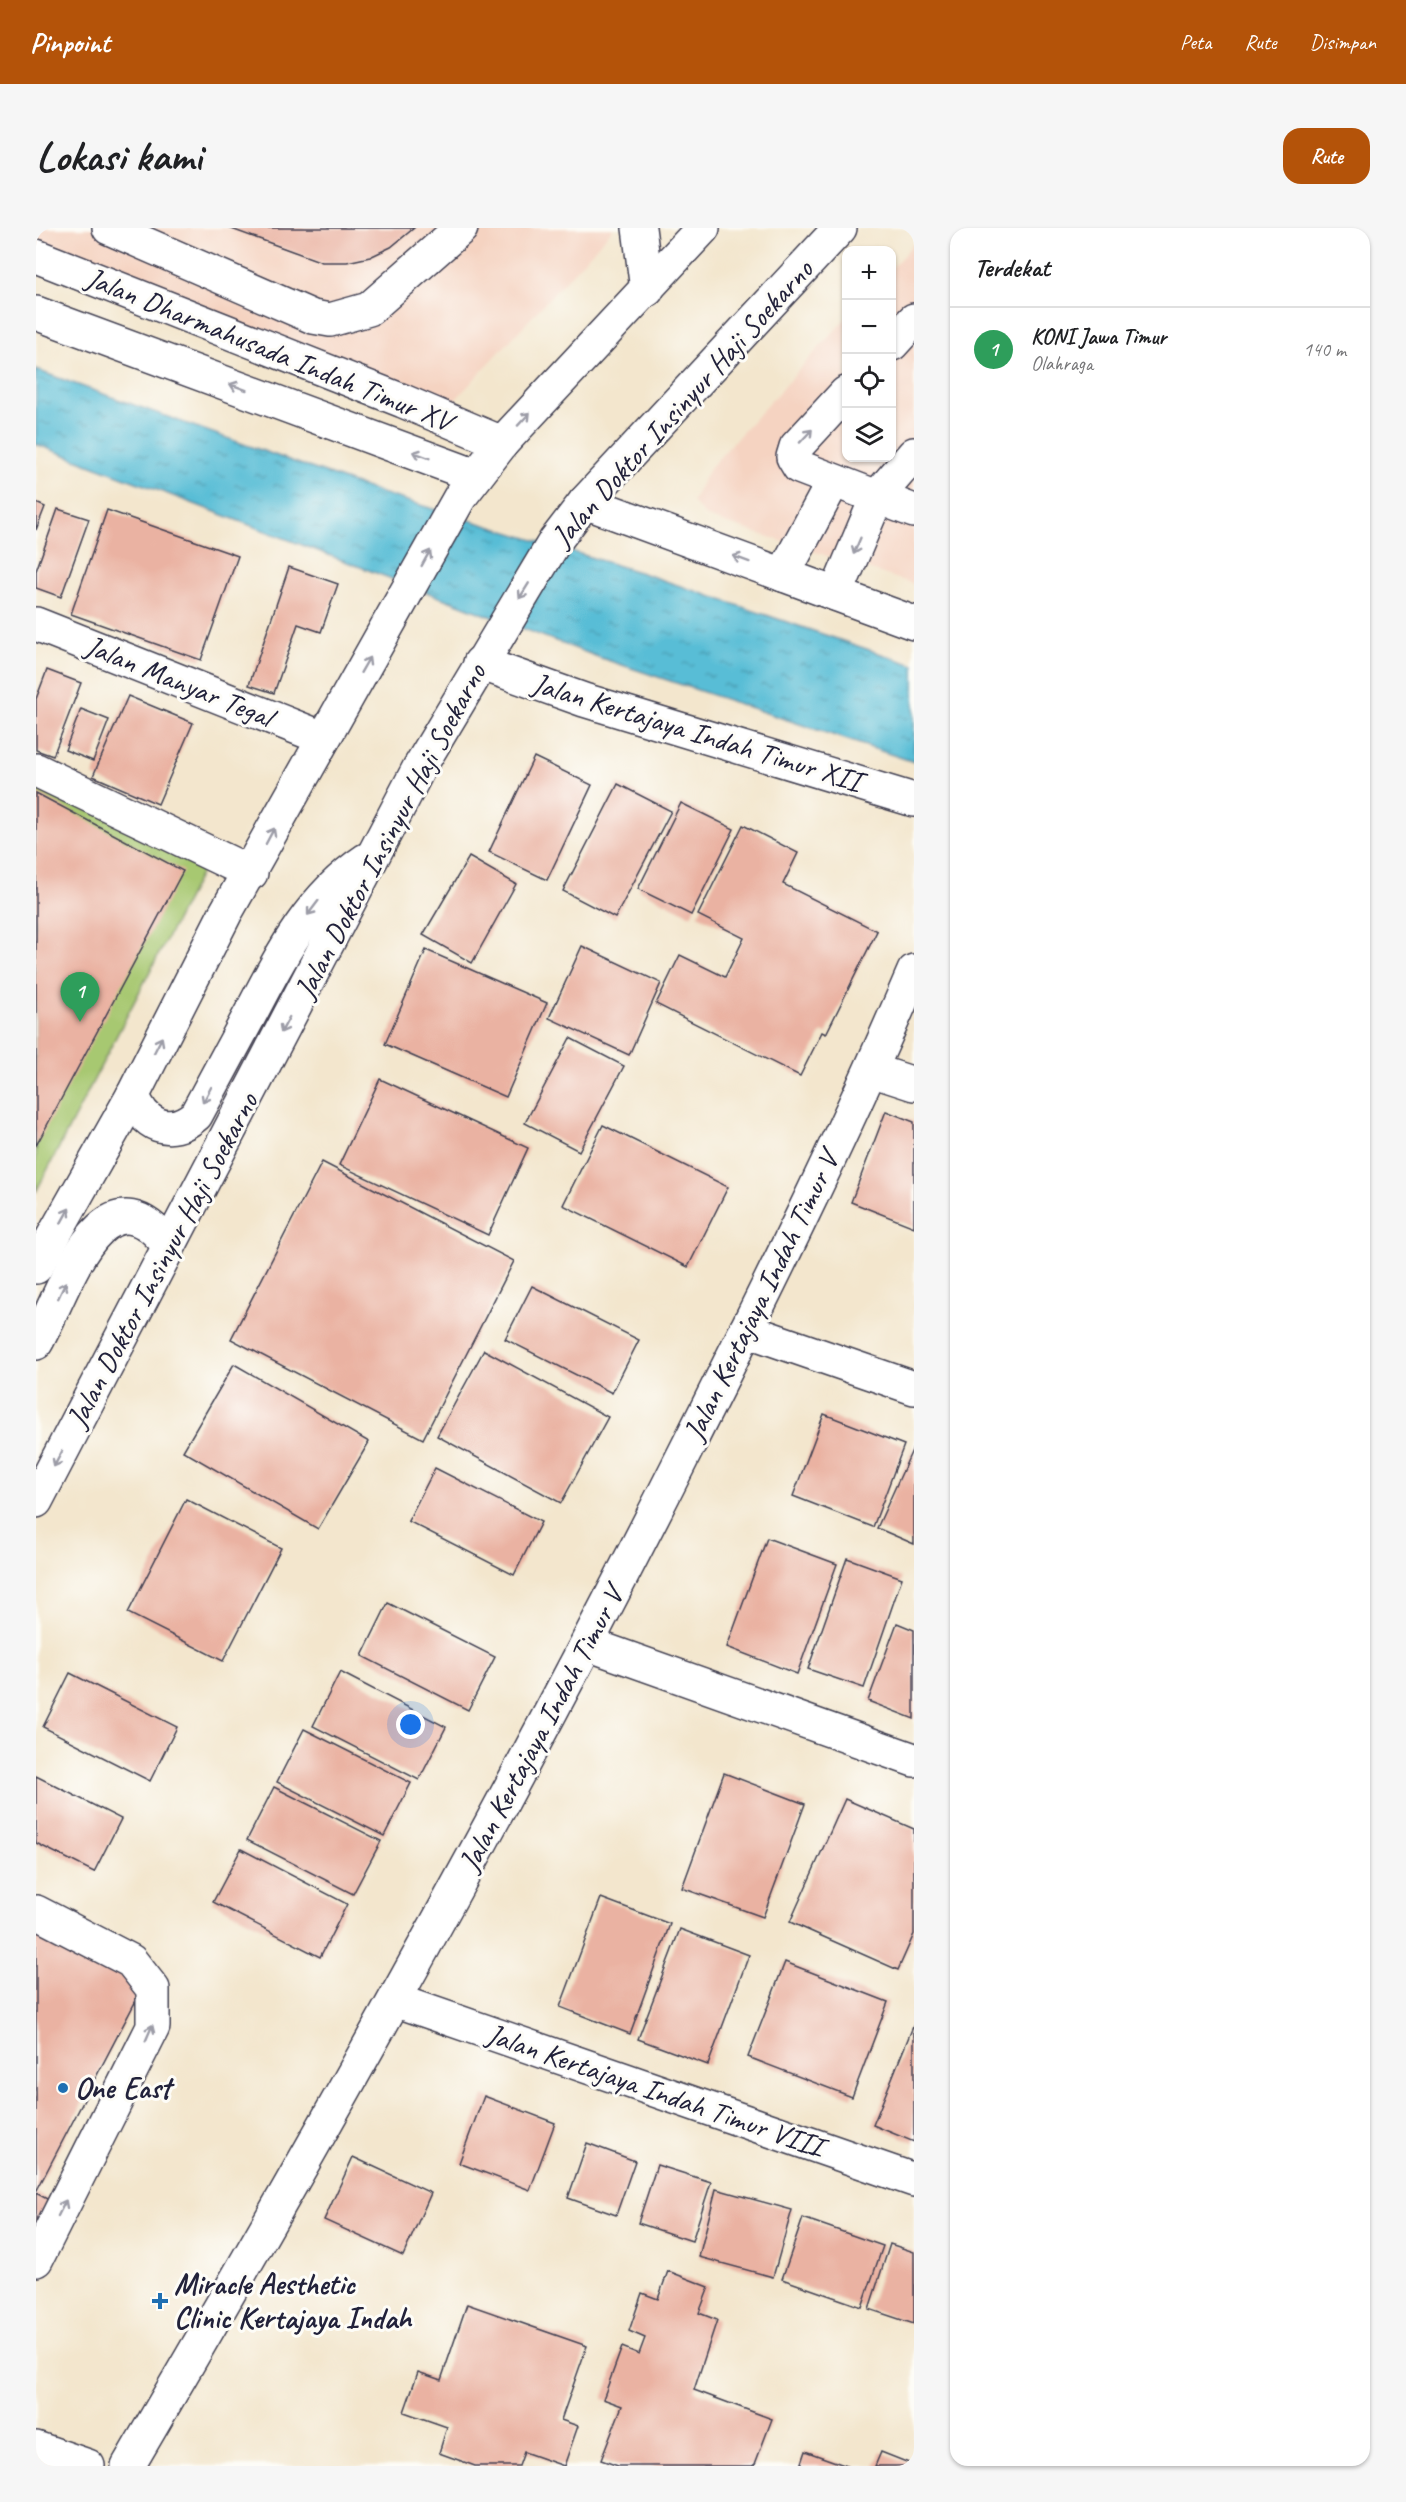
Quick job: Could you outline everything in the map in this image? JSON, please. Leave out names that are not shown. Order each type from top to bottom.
[{"type":"street","points":[[109,228],[313,317],[330,320],[369,309],[461,228]]},
{"type":"street","points":[[639,228],[647,290]]},
{"type":"street","points":[[36,1267],[133,1095],[225,914],[251,873],[323,738],[468,486],[502,443],[703,228]]},
{"type":"street","name":"Jalan Doktor Insinyur Haji Soekarno","points":[[36,1501],[372,856],[487,652],[555,541],[585,502],[840,228]]},
{"type":"street","name":"Jalan Dharmahusada Indah Timur XV","points":[[36,256],[403,401],[502,443]]},
{"type":"street","name":"Jalan Dharmahusada Indah Timur XV","points":[[36,313],[468,486]]},
{"type":"street","points":[[896,340],[914,320]]},
{"type":"street","points":[[842,397],[795,447],[794,457],[799,467],[833,482],[914,511]]},
{"type":"street","points":[[836,594],[877,497],[914,454]]},
{"type":"street","points":[[783,575],[833,482]]},
{"type":"street","points":[[585,502],[914,623]]},
{"type":"street","name":"Jalan Manyar Tegal","points":[[36,624],[323,738]]},
{"type":"street","name":"Jalan Kertajaya Indah Timur XII","points":[[487,652],[584,700],[914,800]]},
{"type":"street","points":[[36,770],[251,873]]},
{"type":"street","points":[[133,1095],[138,1110],[153,1122],[168,1127],[177,1127],[196,1115],[286,945],[322,896],[342,876],[372,856]]},
{"type":"street","name":"Jalan Kertajaya Indah Timur V","points":[[128,2466],[265,2234],[588,1644],[746,1330],[872,1070],[914,971]]},
{"type":"street","points":[[872,1070],[914,1084]]},
{"type":"street","points":[[36,1342],[81,1251],[93,1233],[108,1221],[133,1218],[146,1221],[169,1246]]},
{"type":"street","points":[[746,1330],[914,1388]]},
{"type":"street","points":[[588,1644],[914,1760]]},
{"type":"street","points":[[36,1912],[131,1961],[153,1989],[153,2027],[36,2260]]},
{"type":"street","name":"Jalan Kertajaya Indah Timur VIII","points":[[395,2000],[914,2180]]},
{"type":"street","points":[[36,2448],[87,2466]]},
{"type":"shaded area","points":[[36,228],[614,228],[444,412],[36,247]]},
{"type":"shaded area","points":[[914,243],[914,584],[707,517],[692,502],[709,469],[842,322],[842,462],[896,462],[896,263]]},
{"type":"green space","points":[[36,759],[212,851],[36,1192]]},
{"type":"water","points":[[36,370],[381,493],[642,573],[914,665],[914,762],[598,657],[36,444]]},
{"type":"building","points":[[229,228],[414,228],[391,247],[370,257],[347,262],[322,262]]},
{"type":"building","points":[[36,503],[45,507],[36,530]]},
{"type":"building","points":[[58,509],[89,519],[61,597],[36,588],[36,571]]},
{"type":"building","points":[[107,510],[238,556],[201,660],[71,614]]},
{"type":"building","points":[[289,567],[338,584],[321,632],[298,624],[274,693],[249,685]]},
{"type":"building","points":[[47,670],[81,683],[53,756],[36,750],[36,699]]},
{"type":"building","points":[[128,696],[193,723],[158,804],[93,776]]},
{"type":"building","points":[[81,709],[109,720],[93,761],[65,750]]},
{"type":"building","points":[[534,757],[592,785],[547,880],[489,852]]},
{"type":"building","points":[[618,784],[671,811],[615,918],[563,891]]},
{"type":"building","points":[[36,793],[183,871],[36,1146]]},
{"type":"building","points":[[681,803],[734,829],[691,915],[638,889]]},
{"type":"building","points":[[743,825],[798,853],[783,884],[877,931],[826,1034],[822,1032],[800,1076],[656,1004],[680,955],[725,977],[744,938],[698,915]]},
{"type":"building","points":[[469,857],[516,884],[472,963],[423,935]]},
{"type":"building","points":[[582,946],[661,983],[629,1055],[549,1018]]},
{"type":"building","points":[[426,950],[547,1003],[506,1097],[385,1044]]},
{"type":"building","points":[[570,1038],[624,1066],[579,1151],[525,1123]]},
{"type":"building","points":[[380,1079],[528,1148],[488,1235],[339,1165]]},
{"type":"building","points":[[886,1111],[914,1122],[914,1227],[851,1202]]},
{"type":"building","points":[[603,1125],[728,1187],[688,1267],[563,1205]]},
{"type":"building","points":[[322,1162],[514,1261],[423,1439],[231,1339]]},
{"type":"building","points":[[532,1286],[639,1340],[612,1393],[505,1339]]},
{"type":"building","points":[[484,1350],[608,1417],[561,1503],[437,1436]]},
{"type":"building","points":[[234,1364],[369,1442],[318,1529],[183,1451]]},
{"type":"building","points":[[824,1414],[904,1445],[873,1527],[793,1496]]},
{"type":"building","points":[[914,1446],[914,1544],[877,1528]]},
{"type":"building","points":[[435,1468],[541,1522],[514,1575],[408,1521]]},
{"type":"building","points":[[186,1499],[281,1548],[223,1661],[128,1613]]},
{"type":"building","points":[[767,1538],[837,1564],[797,1674],[727,1647]]},
{"type":"building","points":[[847,1558],[902,1578],[864,1688],[808,1669]]},
{"type":"building","points":[[388,1603],[495,1657],[468,1710],[362,1656]]},
{"type":"building","points":[[897,1623],[914,1630],[914,1719],[868,1701]]},
{"type":"building","points":[[340,1672],[446,1727],[419,1780],[313,1726]]},
{"type":"building","points":[[70,1673],[177,1727],[150,1781],[43,1727]]},
{"type":"building","points":[[304,1729],[411,1783],[384,1836],[277,1782]]},
{"type":"building","points":[[724,1773],[805,1804],[763,1917],[682,1888]]},
{"type":"building","points":[[36,1776],[121,1819],[94,1872],[36,1843]]},
{"type":"building","points":[[274,1787],[381,1841],[353,1894],[247,1840]]},
{"type":"building","points":[[845,1799],[914,1829],[914,1934],[898,1970],[790,1922]]},
{"type":"building","points":[[241,1849],[347,1904],[320,1957],[213,1902]]},
{"type":"building","points":[[601,1898],[670,1924],[630,2034],[560,2007]]},
{"type":"building","name":"One East","points":[[36,1929],[144,1985],[36,2192]]},
{"type":"building","points":[[680,1929],[749,1955],[708,2065],[638,2039]]},
{"type":"building","points":[[785,1962],[888,2002],[852,2097],[748,2057]]},
{"type":"building","points":[[914,2024],[914,2142],[873,2125]]},
{"type":"building","points":[[484,2096],[555,2123],[530,2190],[459,2163]]},
{"type":"building","points":[[587,2143],[635,2161],[616,2215],[568,2198]]},
{"type":"building","points":[[353,2157],[431,2193],[403,2256],[324,2220]]},
{"type":"building","points":[[657,2165],[711,2182],[692,2241],[638,2223]]},
{"type":"building","points":[[716,2189],[792,2210],[773,2277],[699,2257]]},
{"type":"building","points":[[36,2193],[49,2200],[36,2224]]},
{"type":"building","points":[[803,2218],[883,2246],[862,2307],[782,2279]]},
{"type":"building","points":[[890,2244],[914,2252],[914,2324],[869,2309]]},
{"type":"building","points":[[668,2271],[709,2287],[699,2313],[717,2320],[694,2390],[772,2419],[755,2464],[752,2466],[618,2466],[601,2460],[622,2406],[603,2399],[622,2347],[639,2354],[645,2338],[629,2331],[642,2293],[658,2299]]},
{"type":"building","points":[[467,2304],[587,2346],[561,2420],[578,2426],[564,2466],[524,2452],[519,2466],[475,2466],[439,2453],[447,2427],[404,2412],[418,2372],[441,2380]]},
{"type":"building","points":[[805,2451],[847,2466],[800,2466]]},
{"type":"building","points":[[881,2452],[914,2465],[914,2466],[875,2466]]},
{"type":"place","name":"KONI Jawa Timur","points":[[80,1022]]},
{"type":"place","name":"One East","points":[[63,2088]]},
{"type":"place","name":"Miracle Aesthetic Clinic Kertajaya Indah","points":[[160,2301]]}]
